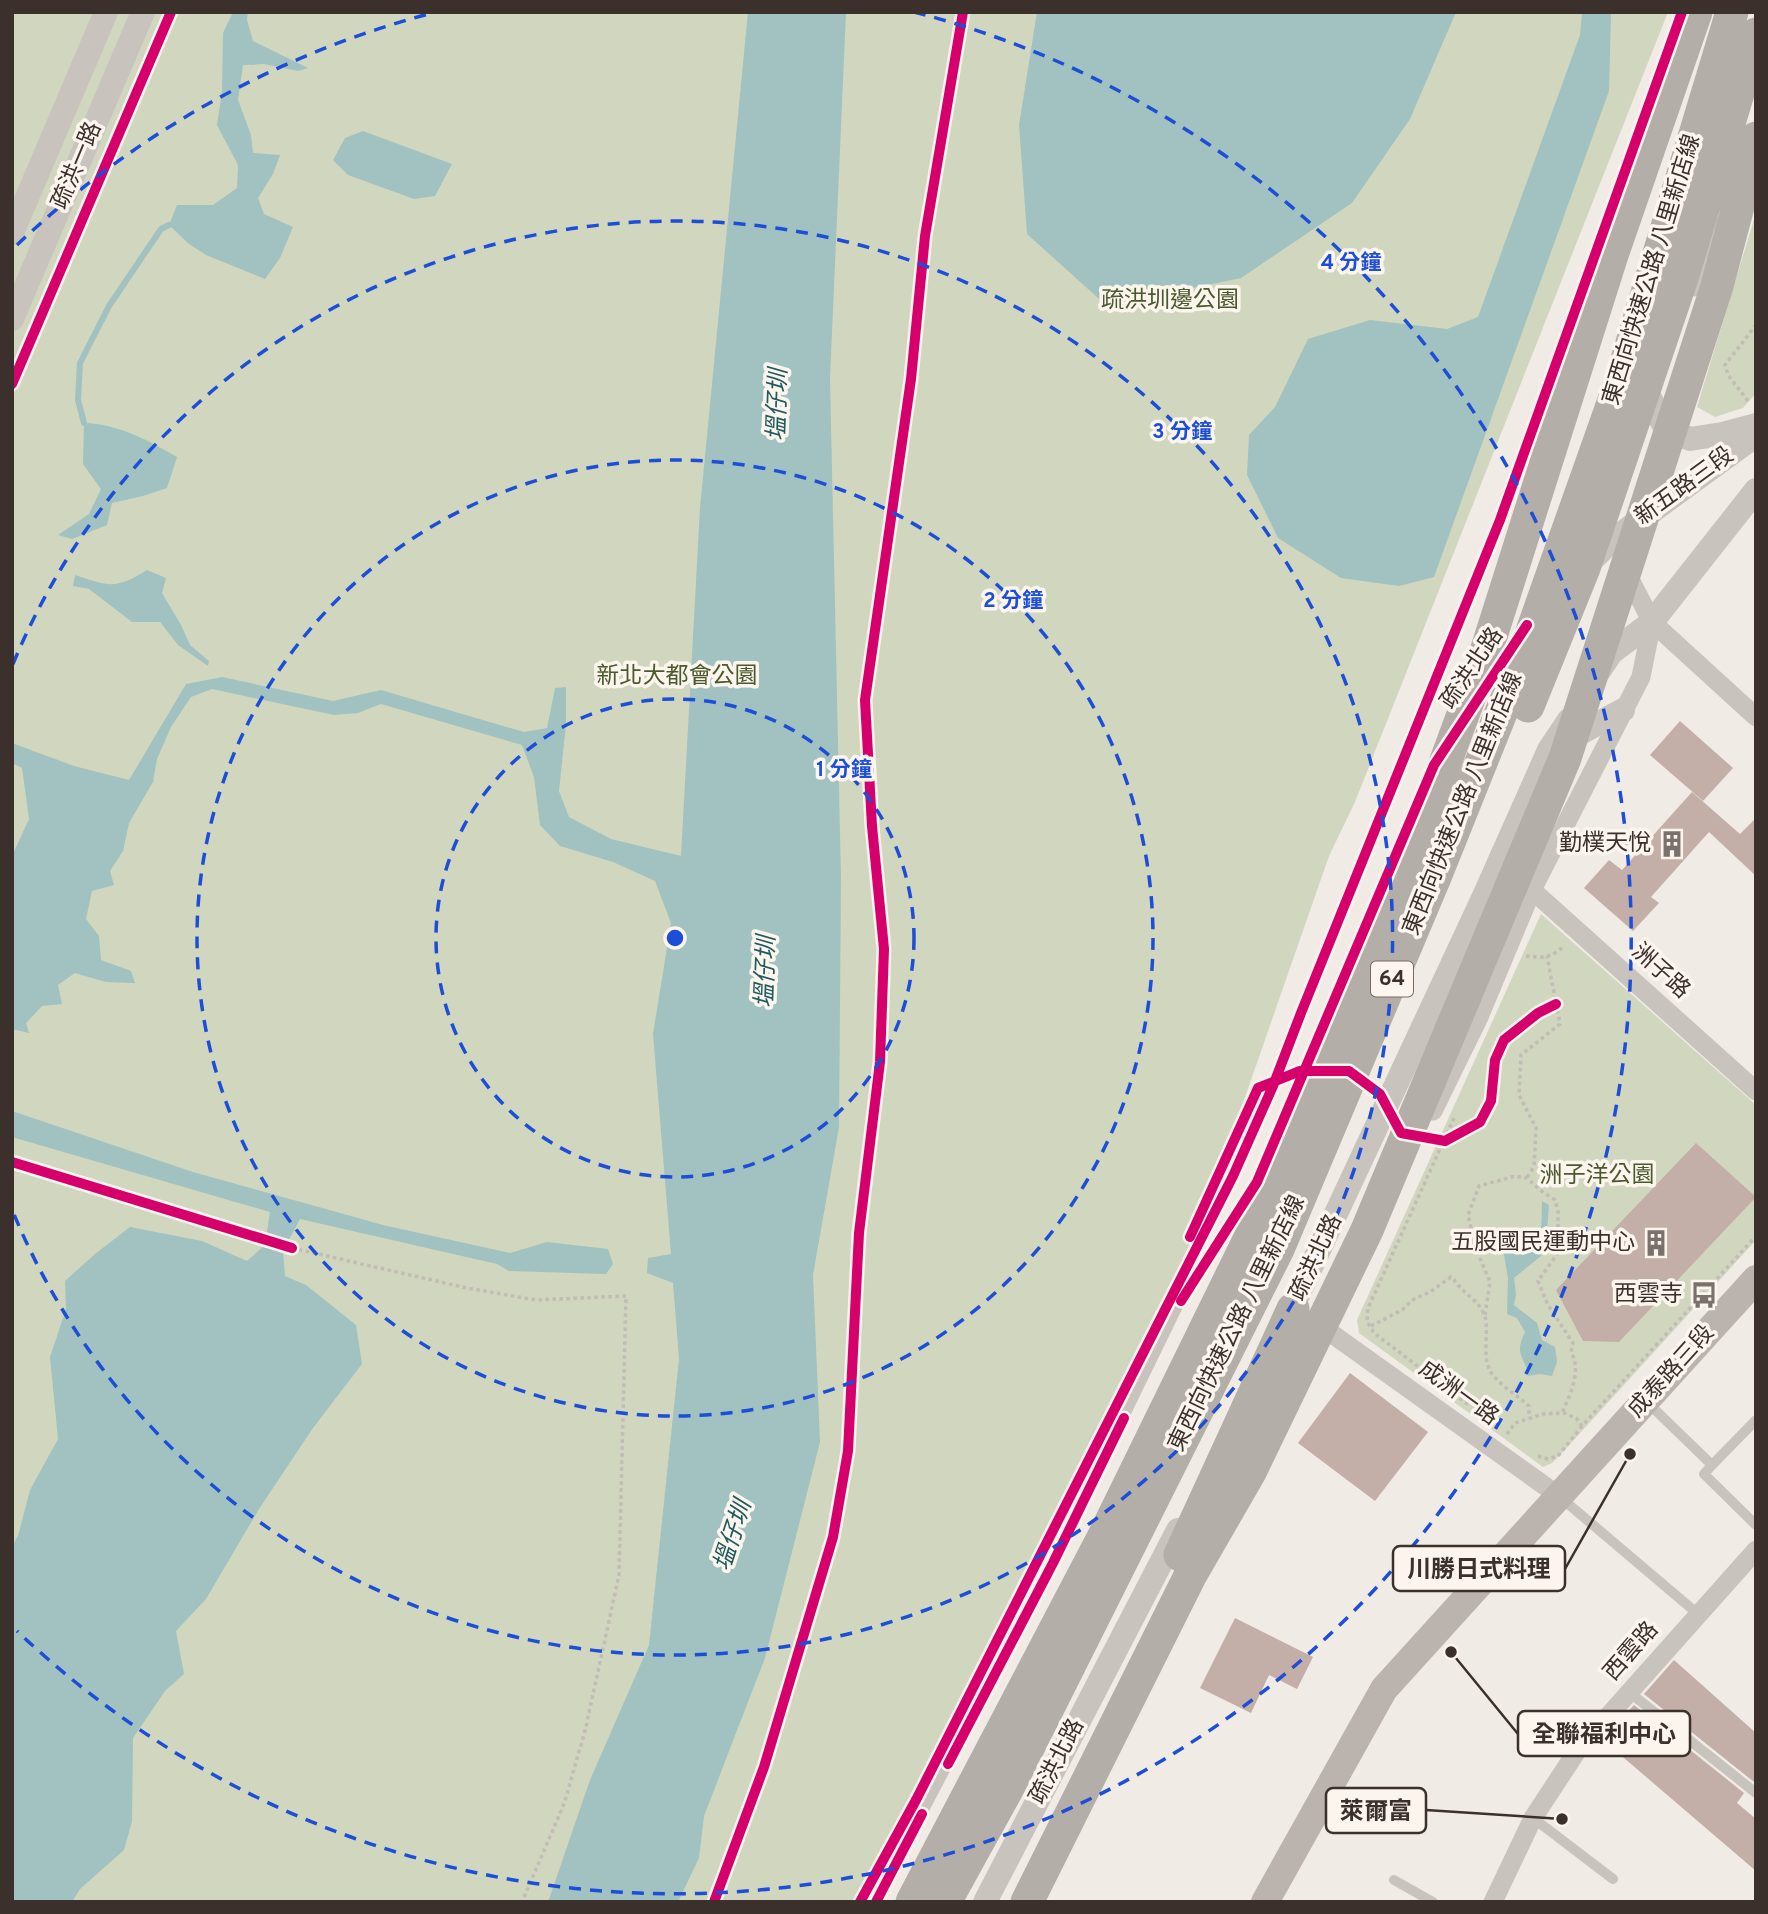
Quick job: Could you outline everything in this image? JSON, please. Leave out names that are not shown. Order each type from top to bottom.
[{"type":"highway","points":[[912,1902],[1104,1536],[1266,1205],[1383,931],[1485,655],[1612,255],[1696,12]]},
{"type":"highway","name":"東西向快速公路 八里新店線","points":[[946,1902],[1009,1786],[1279,1249],[1435,877],[1519,668],[1619,386],[1732,12]]},
{"type":"highway","name":"東西向快速公路 八里新店線","points":[[966,1902],[1130,1588],[1290,1269],[1453,890],[1584,568],[1682,278],[1756,34]]},
{"type":"highway","points":[[1027,1902],[1191,1576],[1250,1472],[1367,1230],[1565,758],[1717,286],[1756,138]]},
{"type":"highway","points":[[894,1902],[1070,1568],[1206,1294],[1262,1231]]},
{"type":"highway","points":[[1006,1902],[1175,1568],[1293,1309]]},
{"type":"main road","name":"成泰路三段","points":[[1265,1902],[1384,1689],[1753,1287]]},
{"type":"street","name":"疏洪一路","points":[[12,233],[106,12]]},
{"type":"street","name":"疏洪一路","points":[[12,319],[144,12]]},
{"type":"street","points":[[1756,132],[1649,396],[1602,496],[1610,542],[1652,622],[1756,717]]},
{"type":"street","points":[[1649,396],[1665,428],[1690,439],[1756,427]]},
{"type":"street","name":"新五路三段","points":[[1610,542],[1748,441],[1756,427]]},
{"type":"street","name":"新五路三段","points":[[1652,622],[1756,490]]},
{"type":"street","name":"疏洪北路","points":[[920,1902],[1143,1488],[1284,1188],[1527,625],[1610,542]]},
{"type":"street","name":"疏洪北路","points":[[1042,1902],[1328,1331],[1479,1017],[1531,890],[1641,677],[1652,622]]},
{"type":"street","name":"疏洪北路","points":[[985,1902],[1293,1309],[1549,750],[1611,653],[1652,622]]},
{"type":"street","points":[[1549,750],[1623,710]]},
{"type":"street","name":"洲子路","points":[[1531,890],[1756,1091]]},
{"type":"street","name":"成洲一路","points":[[1328,1331],[1559,1496]]},
{"type":"street","name":"西雲路","points":[[1493,1902],[1533,1818],[1577,1751],[1756,1550]]},
{"type":"lane","name":"疏洪北路","points":[[876,1902],[1053,1563],[1179,1304],[1257,1182],[1434,765],[1527,625]]},
{"type":"lane","points":[[1646,1401],[1712,1465]]},
{"type":"lane","points":[[1756,1420],[1704,1474],[1756,1525]]},
{"type":"lane","points":[[1559,1496],[1698,1614]]},
{"type":"lane","points":[[1629,1692],[1756,1793]]},
{"type":"lane","points":[[1533,1818],[1613,1879]]},
{"type":"lane","points":[[1394,1880],[1433,1902]]},
{"type":"path","points":[[1748,401],[1728,375],[1725,365],[1756,326]]},
{"type":"path","points":[[1531,946],[1526,956],[1554,955],[1564,946]]},
{"type":"path","points":[[1527,1178],[1534,1167],[1536,1128],[1519,1095],[1521,1055],[1560,1024],[1551,1007],[1547,956]]},
{"type":"path","points":[[1456,1112],[1368,1308],[1367,1321],[1374,1333],[1475,1410]]},
{"type":"path","points":[[1434,1139],[1445,1141],[1457,1135]]},
{"type":"path","points":[[1529,1418],[1530,1406],[1489,1370],[1485,1315],[1490,1282],[1476,1249],[1468,1215],[1479,1186],[1515,1176],[1527,1178],[1555,1200],[1558,1211],[1558,1253],[1538,1281],[1548,1305],[1573,1343],[1571,1352],[1576,1360],[1574,1376],[1571,1394],[1562,1413]]},
{"type":"path","points":[[1535,1455],[1548,1459],[1558,1456],[1756,1236]]},
{"type":"path","points":[[280,1244],[467,1288],[536,1300],[626,1296],[619,1575],[585,1731],[564,1804],[522,1902]]},
{"type":"path","points":[[1370,1326],[1402,1310],[1414,1299],[1430,1292],[1451,1277],[1473,1298],[1485,1315]]},
{"type":"path","points":[[1507,1434],[1515,1423],[1543,1414],[1562,1413],[1576,1418],[1583,1426]]},
{"type":"green space","name":"新北大都會公園","points":[[12,12],[1668,12],[1355,802],[1329,856],[1181,1281],[863,1902],[12,1902]]},
{"type":"green space","points":[[1756,213],[1756,393],[1743,408],[1715,417],[1697,407]]},
{"type":"green space","name":"洲子洋公園","points":[[1541,914],[1756,1105],[1756,1240],[1562,1453],[1552,1463],[1543,1467],[1359,1333],[1357,1320]]},
{"type":"water","points":[[233,12],[248,12],[247,20],[253,41],[308,68],[298,71],[264,64],[243,65],[238,100],[251,135],[253,153],[280,155],[273,174],[258,198],[264,214],[293,227],[280,258],[265,279],[206,255],[189,244],[169,225],[177,205],[213,205],[237,188],[238,165],[217,125],[222,92],[223,33]]},
{"type":"water","name":"塭仔圳","points":[[748,12],[846,12],[830,378],[841,879],[839,1127],[813,1275],[820,1442],[765,1658],[704,1816],[699,1858],[678,1902],[548,1902],[590,1780],[649,1645],[679,1359],[673,1283],[647,1273],[648,1258],[671,1254],[653,1034],[671,923],[655,881],[613,862],[560,846],[540,825],[534,777],[522,745],[381,704],[358,713],[334,715],[212,689],[191,697],[171,727],[157,759],[153,782],[129,823],[123,851],[110,871],[114,885],[92,891],[86,919],[99,936],[101,960],[131,971],[135,983],[106,982],[75,973],[58,985],[62,1004],[42,1006],[26,1023],[29,1033],[12,1029],[12,856],[29,819],[22,768],[12,763],[12,743],[74,766],[129,780],[186,684],[222,677],[333,701],[381,690],[524,732],[547,728],[555,688],[566,687],[566,724],[559,791],[569,817],[611,839],[681,856],[700,508]]},
{"type":"water","points":[[1037,12],[1456,12],[1410,119],[1352,203],[1241,278],[1107,306],[1027,234],[1019,125]]},
{"type":"water","points":[[1582,12],[1611,12],[1609,91],[1434,577],[1399,586],[1341,578],[1278,538],[1247,475],[1249,435],[1275,407],[1308,339],[1370,320],[1447,329],[1478,317],[1580,35]]},
{"type":"water","points":[[363,131],[452,164],[435,196],[414,199],[348,175],[333,160],[345,138]]},
{"type":"water","points":[[84,423],[121,430],[177,457],[167,488],[112,503],[107,525],[72,539],[58,535],[89,514],[101,489],[83,464]]},
{"type":"water","points":[[147,570],[166,578],[162,593],[190,645],[209,661],[208,666],[178,645],[160,622],[132,622],[89,589],[73,586],[75,575],[112,584],[127,581]]},
{"type":"water","points":[[12,1111],[193,1172],[383,1225],[510,1253],[547,1242],[608,1249],[613,1264],[606,1274],[509,1271],[497,1264],[300,1219],[283,1251],[285,1276],[306,1285],[356,1325],[362,1364],[313,1428],[259,1509],[206,1599],[176,1631],[184,1674],[165,1691],[133,1738],[132,1821],[124,1850],[80,1889],[72,1902],[12,1902],[12,1546],[18,1536],[30,1490],[58,1439],[50,1357],[66,1309],[65,1281],[130,1227],[202,1241],[247,1261],[265,1245],[270,1212],[12,1137]]},
{"type":"water","points":[[1542,1201],[1549,1205],[1541,1256],[1514,1278],[1514,1305],[1537,1323],[1542,1340],[1555,1347],[1557,1362],[1552,1376],[1528,1376],[1520,1350],[1525,1332],[1517,1318],[1507,1314],[1508,1278],[1503,1249],[1513,1248],[1524,1253],[1536,1242],[1541,1224]]},
{"type":"building","name":"勤樸天悅","points":[[1680,721],[1733,768],[1703,801],[1650,755]]},
{"type":"building","points":[[1692,792],[1740,834],[1756,818],[1756,876],[1709,832],[1651,897],[1659,903],[1633,931],[1584,888],[1609,860],[1622,870]]},
{"type":"building","name":"五股國民運動中心","points":[[1696,1143],[1756,1197],[1619,1342],[1583,1341],[1556,1290]]},
{"type":"building","points":[[1350,1373],[1428,1432],[1375,1501],[1298,1443]]},
{"type":"building","points":[[1235,1618],[1313,1657],[1297,1689],[1269,1675],[1251,1713],[1200,1688]]},
{"type":"building","points":[[1674,1660],[1756,1733],[1754,1782],[1644,1694]]},
{"type":"building","points":[[1634,1705],[1744,1793],[1737,1803],[1756,1819],[1756,1871],[1603,1740]]},
{"type":"waterway","points":[[84,423],[78,400],[80,363],[109,306],[161,229],[169,225]]},
{"type":"cycle path","points":[[12,384],[171,12]]},
{"type":"cycle path","points":[[714,1902],[764,1767],[833,1537],[848,1451],[859,1233],[880,1062],[884,949],[872,826],[865,700],[911,379],[925,236],[963,12]]},
{"type":"cycle path","points":[[860,1902],[916,1800],[1233,1176],[1273,1086],[1500,520],[1682,12]]},
{"type":"cycle path","points":[[1181,1301],[1257,1182],[1434,765],[1527,625]]},
{"type":"cycle path","points":[[1190,1237],[1258,1088],[1300,1071],[1349,1071],[1380,1094],[1401,1133],[1445,1141],[1480,1122],[1491,1101],[1495,1060],[1504,1040],[1538,1013],[1556,1004]]},
{"type":"cycle path","points":[[12,1162],[292,1248]]},
{"type":"cycle path","points":[[948,1764],[1053,1563],[1124,1418]]},
{"type":"cycle path","points":[[876,1902],[922,1814]]},
{"type":"place","name":"勤樸天悅","points":[[1672,844]]},
{"type":"place","name":"五股國民運動中心","points":[[1656,1243]]},
{"type":"place","name":"西雲寺","points":[[1704,1295]]},
{"type":"place","name":"川勝日式料理","points":[[1630,1454]]},
{"type":"place","name":"全聯福利中心","points":[[1451,1652]]},
{"type":"place","name":"萊爾富","points":[[1562,1819]]},
{"type":"park label","name":"疏洪圳邊公園","points":[[1170,301]]}]
